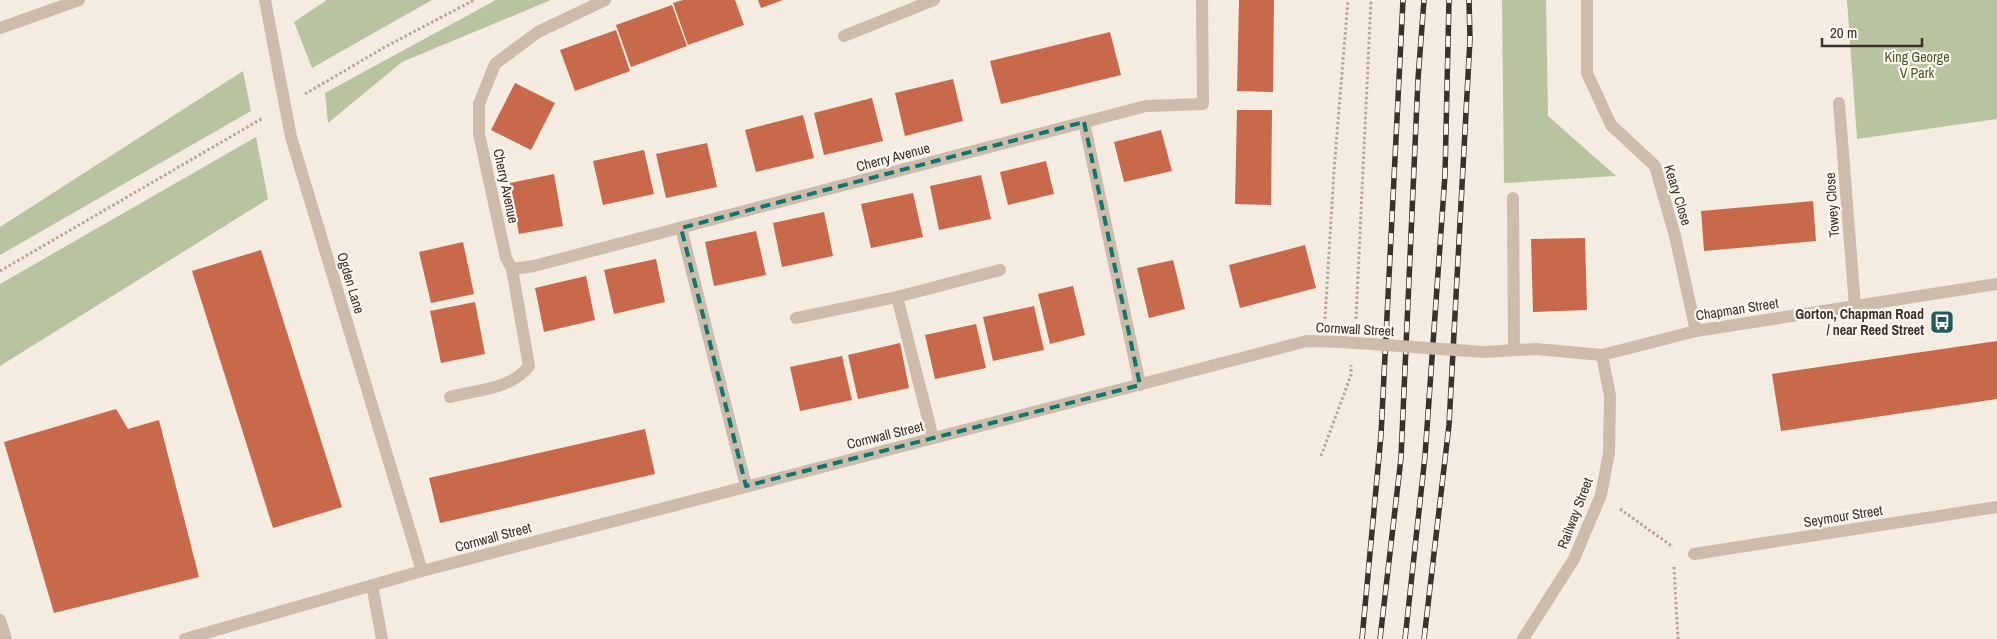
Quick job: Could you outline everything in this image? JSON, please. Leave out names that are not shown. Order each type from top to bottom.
[{"type":"street","points":[[0,28],[80,0]]},
{"type":"street","name":"Ogden Lane","points":[[266,0],[274,53],[291,137],[422,571]]},
{"type":"street","name":"Cherry Avenue","points":[[606,0],[538,32],[495,64],[479,104],[479,134],[506,258],[512,269],[534,266],[1146,106],[1203,104],[1202,0]]},
{"type":"street","points":[[844,36],[903,6],[934,0]]},
{"type":"street","name":"Keary Close","points":[[1587,0],[1587,73],[1611,125],[1655,166],[1675,236],[1696,330]]},
{"type":"street","name":"Towey Close","points":[[1839,103],[1855,306]]},
{"type":"street","points":[[1084,122],[1140,385]]},
{"type":"street","points":[[1513,198],[1514,350]]},
{"type":"street","points":[[681,228],[746,486]]},
{"type":"street","points":[[450,397],[512,381],[523,374],[529,366],[512,269]]},
{"type":"street","points":[[796,318],[897,297],[1000,270]]},
{"type":"street","name":"Chapman Street","points":[[1602,355],[1696,330],[1997,284]]},
{"type":"street","points":[[897,297],[933,438]]},
{"type":"street","name":"Cornwall Street","points":[[186,639],[422,571],[1307,341],[1484,352],[1536,349],[1602,355]]},
{"type":"street","name":"Railway Street","points":[[1523,639],[1574,559],[1600,495],[1609,453],[1610,415],[1610,396],[1602,355]]},
{"type":"street","name":"Seymour Street","points":[[1689,554],[1997,507]]},
{"type":"street","points":[[372,585],[382,639]]},
{"type":"street","points":[[0,620],[6,639]]},
{"type":"path","points":[[330,79],[474,0]]},
{"type":"path","points":[[1324,342],[1334,170],[1348,0]]},
{"type":"path","points":[[1355,327],[1371,0]]},
{"type":"path","points":[[0,271],[251,125]]},
{"type":"path","points":[[1321,456],[1351,374],[1352,356]]},
{"type":"path","points":[[1600,495],[1689,554],[1674,568],[1678,639]]},
{"type":"highlighted area","points":[[1084,122],[1140,385],[746,486],[681,228]]},
{"type":"green space","points":[[327,0],[432,0],[312,68],[294,22]]},
{"type":"green space","points":[[496,0],[551,0],[402,62],[328,123],[325,93]]},
{"type":"green space","points":[[1502,0],[1546,0],[1548,116],[1616,176],[1504,183]]},
{"type":"green space","name":"King George V Park","points":[[1847,0],[1997,0],[1997,119],[1857,139]]},
{"type":"green space","points":[[243,71],[251,111],[0,255],[0,227]]},
{"type":"green space","points":[[256,137],[268,199],[0,366],[0,284]]},
{"type":"building","points":[[683,0],[735,0],[744,25],[688,45],[673,3]]},
{"type":"building","points":[[758,0],[783,0],[761,8]]},
{"type":"building","points":[[1239,0],[1274,0],[1273,92],[1237,91]]},
{"type":"building","points":[[672,5],[687,46],[631,67],[616,25]]},
{"type":"building","points":[[616,30],[630,71],[575,91],[560,50]]},
{"type":"building","points":[[1110,32],[1121,75],[1001,104],[990,61]]},
{"type":"building","points":[[953,79],[963,121],[905,136],[895,93]]},
{"type":"building","points":[[515,83],[555,103],[531,150],[491,130]]},
{"type":"building","points":[[872,98],[883,141],[824,155],[814,113]]},
{"type":"building","points":[[1237,110],[1272,110],[1271,205],[1235,204]]},
{"type":"building","points":[[803,115],[814,158],[756,172],[745,130]]},
{"type":"building","points":[[1161,130],[1172,171],[1124,182],[1114,142]]},
{"type":"building","points":[[707,143],[717,187],[666,198],[656,154]]},
{"type":"building","points":[[644,150],[654,194],[603,205],[593,161]]},
{"type":"building","points":[[1046,161],[1054,194],[1008,205],[1000,172]]},
{"type":"building","points":[[554,174],[563,226],[519,234],[510,183]]},
{"type":"building","points":[[981,175],[991,219],[939,230],[930,186]]},
{"type":"building","points":[[913,193],[923,237],[871,248],[861,204]]},
{"type":"building","points":[[1813,201],[1816,241],[1704,251],[1701,211]]},
{"type":"building","points":[[824,212],[833,256],[782,267],[773,223]]},
{"type":"building","points":[[756,231],[766,275],[714,286],[705,242]]},
{"type":"building","points":[[1585,238],[1587,310],[1533,312],[1531,239]]},
{"type":"building","points":[[463,242],[474,294],[431,303],[419,252]]},
{"type":"building","points":[[1305,245],[1316,288],[1240,308],[1229,265]]},
{"type":"building","points":[[261,250],[342,507],[273,528],[192,271]]},
{"type":"building","points":[[656,259],[665,302],[614,314],[604,270]]},
{"type":"building","points":[[1173,260],[1185,309],[1149,318],[1137,268]]},
{"type":"building","points":[[586,276],[595,320],[544,332],[535,288]]},
{"type":"building","points":[[1073,286],[1085,335],[1050,344],[1038,294]]},
{"type":"building","points":[[475,302],[485,354],[441,363],[430,311]]},
{"type":"building","points":[[1034,306],[1044,350],[993,361],[983,317]]},
{"type":"building","points":[[976,324],[986,368],[935,379],[925,335]]},
{"type":"building","points":[[1997,341],[1997,399],[1781,431],[1772,374]]},
{"type":"building","points":[[900,343],[909,388],[858,399],[848,355]]},
{"type":"building","points":[[842,356],[852,400],[800,411],[790,367]]},
{"type":"building","points":[[116,409],[128,429],[159,420],[199,577],[54,613],[4,442]]},
{"type":"building","points":[[645,429],[655,474],[440,523],[429,478]]},
{"type":"railway","points":[[1362,639],[1381,435],[1403,0]]},
{"type":"railway","points":[[1380,639],[1401,458],[1418,79],[1424,0]]},
{"type":"railway","points":[[1405,639],[1425,456],[1445,175],[1449,0]]},
{"type":"railway","points":[[1424,639],[1449,425],[1470,39],[1469,0]]},
{"type":"place","name":"Gorton, Chapman Road / near Reed Street","points":[[1942,322]]}]
